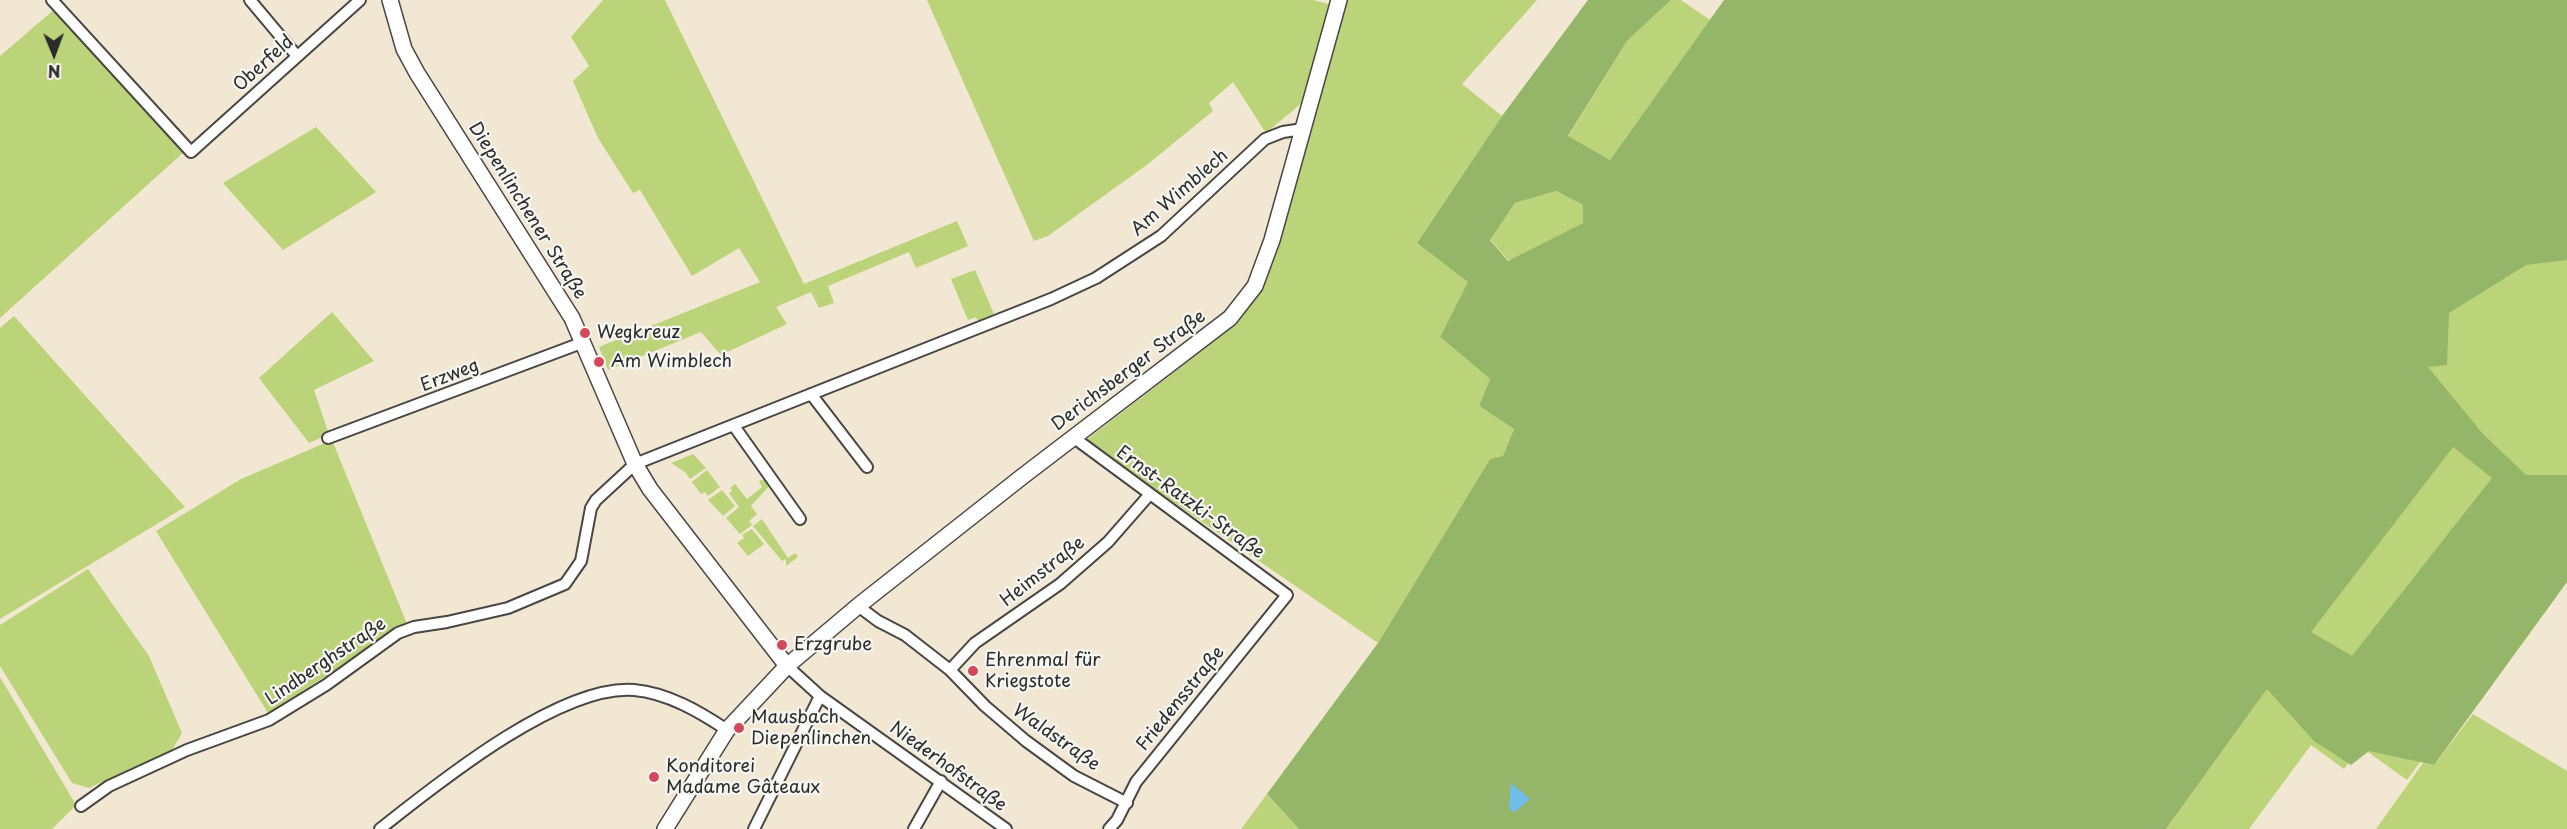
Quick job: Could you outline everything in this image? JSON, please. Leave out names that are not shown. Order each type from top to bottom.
[{"type":"street","name":"Oberfeld","points":[[52,0],[191,152],[360,0]]},
{"type":"street","points":[[250,0],[297,56]]},
{"type":"street","name":"Derichsberger Straße","points":[[665,829],[726,730],[787,666],[858,606],[1073,437],[1210,335],[1245,302],[1264,265],[1339,0]]},
{"type":"street","name":"Diepenlinchener Straße","points":[[391,7],[404,49],[417,73],[572,318],[635,464],[663,510],[787,666]]},
{"type":"street","name":"Am Wimblech","points":[[635,464],[734,426],[1096,278],[1161,236],[1265,139],[1283,132],[1303,129]]},
{"type":"street","name":"Erzweg","points":[[328,438],[584,342]]},
{"type":"street","points":[[811,394],[867,467]]},
{"type":"street","points":[[734,426],[800,519]]},
{"type":"street","name":"Ernst-Ratzki-Straße","points":[[1073,437],[1287,595]]},
{"type":"street","name":"Lindberghstraße","points":[[81,806],[110,786],[187,750],[269,720],[326,685],[398,633],[414,627],[508,608],[546,594],[565,584],[581,561],[591,508],[596,500],[635,464]]},
{"type":"street","name":"Heimstraße","points":[[950,670],[975,643],[1060,584],[1092,556],[1150,494]]},
{"type":"street","name":"Friedensstraße","points":[[1109,829],[1127,803],[1136,782],[1287,595]]},
{"type":"street","name":"Waldstraße","points":[[858,606],[878,621],[905,635],[950,670],[985,706],[1026,741],[1074,776],[1127,803]]},
{"type":"street","name":"Niederhofstraße","points":[[787,666],[820,696],[1006,829]]},
{"type":"street","points":[[380,829],[440,781],[528,724],[599,694],[625,690],[644,692],[700,712],[726,730]]},
{"type":"street","points":[[754,829],[820,696]]},
{"type":"street","points":[[914,829],[940,782]]},
{"type":"green space","points":[[603,0],[665,0],[804,284],[957,221],[968,246],[916,268],[909,252],[828,286],[834,303],[819,308],[811,292],[776,307],[787,324],[721,355],[701,332],[608,370],[599,347],[760,282],[739,248],[692,276],[640,190],[633,193],[598,138],[573,81],[589,66],[571,37]]},
{"type":"green space","points":[[927,0],[1313,0],[1332,5],[1303,102],[1266,133],[1233,82],[1209,103],[1213,111],[1148,164],[1048,236],[1034,241]]},
{"type":"green space","points":[[1344,0],[1537,0],[1462,84],[1502,116],[1417,243],[1469,282],[1440,337],[1490,379],[1479,406],[1514,429],[1503,457],[1490,459],[1378,643],[1085,441],[1230,329],[1247,310],[1262,286]]},
{"type":"green space","points":[[1588,0],[1671,0],[1627,41],[1568,136],[1610,160],[1724,0],[2567,0],[2567,260],[2526,265],[2449,313],[2447,365],[2428,367],[2483,434],[2526,475],[2567,475],[2567,582],[2434,765],[2369,751],[2351,765],[2314,741],[2267,689],[2166,829],[1299,829],[1267,794],[1378,643],[1490,459],[1503,456],[1514,429],[1479,406],[1490,379],[1440,337],[1468,282],[1417,243],[1502,116]],"holes":[[[1556,191],[1583,205],[1583,223],[1508,261],[1490,240],[1515,203]],[[2453,447],[2492,478],[2352,656],[2311,632]]]},
{"type":"green space","points":[[1671,0],[1681,0],[1710,20],[1610,160],[1568,137],[1627,41]]},
{"type":"green space","points":[[2567,0],[2567,562],[2407,780],[2361,747],[2344,769],[2311,745],[2249,829],[2166,829],[2257,703],[2367,351]]},
{"type":"green space","points":[[56,8],[185,151],[0,318],[0,56]]},
{"type":"green space","points":[[316,127],[376,192],[283,250],[223,183]]},
{"type":"green space","points":[[1556,191],[1583,205],[1583,223],[1509,261],[1490,239],[1515,203]]},
{"type":"green space","points":[[975,270],[994,314],[978,321],[976,317],[968,320],[951,279]]},
{"type":"green space","points":[[332,312],[374,361],[314,390],[329,434],[309,443],[259,378]]},
{"type":"green space","points":[[14,316],[185,507],[0,619],[0,328]]},
{"type":"green space","points":[[332,440],[407,624],[268,713],[156,531],[241,479]]},
{"type":"green space","points":[[693,454],[706,468],[690,479],[685,472],[671,463]]},
{"type":"green space","points":[[707,470],[720,487],[708,496],[705,492],[701,494],[692,482]]},
{"type":"green space","points":[[765,479],[770,485],[751,506],[757,514],[749,521],[752,525],[740,534],[726,518],[739,507],[729,493],[732,491],[730,488],[735,484],[747,499],[762,487],[759,481]]},
{"type":"green space","points":[[722,490],[735,506],[723,516],[708,500]]},
{"type":"green space","points":[[762,519],[788,558],[795,553],[798,557],[786,566],[786,559],[782,561],[753,526]]},
{"type":"green space","points":[[752,529],[764,544],[748,556],[737,543],[744,538],[742,535]]},
{"type":"green space","points":[[88,569],[149,656],[182,733],[172,750],[89,788],[72,783],[0,666],[0,625]]},
{"type":"green space","points":[[0,677],[76,805],[52,829],[0,829]]},
{"type":"green space","points":[[2473,714],[2567,771],[2567,829],[2376,829],[2423,763],[2434,765]]},
{"type":"green space","points":[[1267,794],[1299,829],[1241,829]]},
{"type":"water","points":[[1511,783],[1530,799],[1515,812],[1509,809]]},
{"type":"place","name":"Wegkreuz","points":[[585,333]]},
{"type":"place","name":"Am Wimblech","points":[[599,362]]},
{"type":"place","name":"Erzgrube","points":[[782,645]]},
{"type":"place","name":"Ehrenmal für Kriegstote","points":[[973,671]]},
{"type":"place","name":"Mausbach Diepenlinchen","points":[[739,728]]},
{"type":"place","name":"Konditorei Madame Gâteaux","points":[[654,777]]}]
